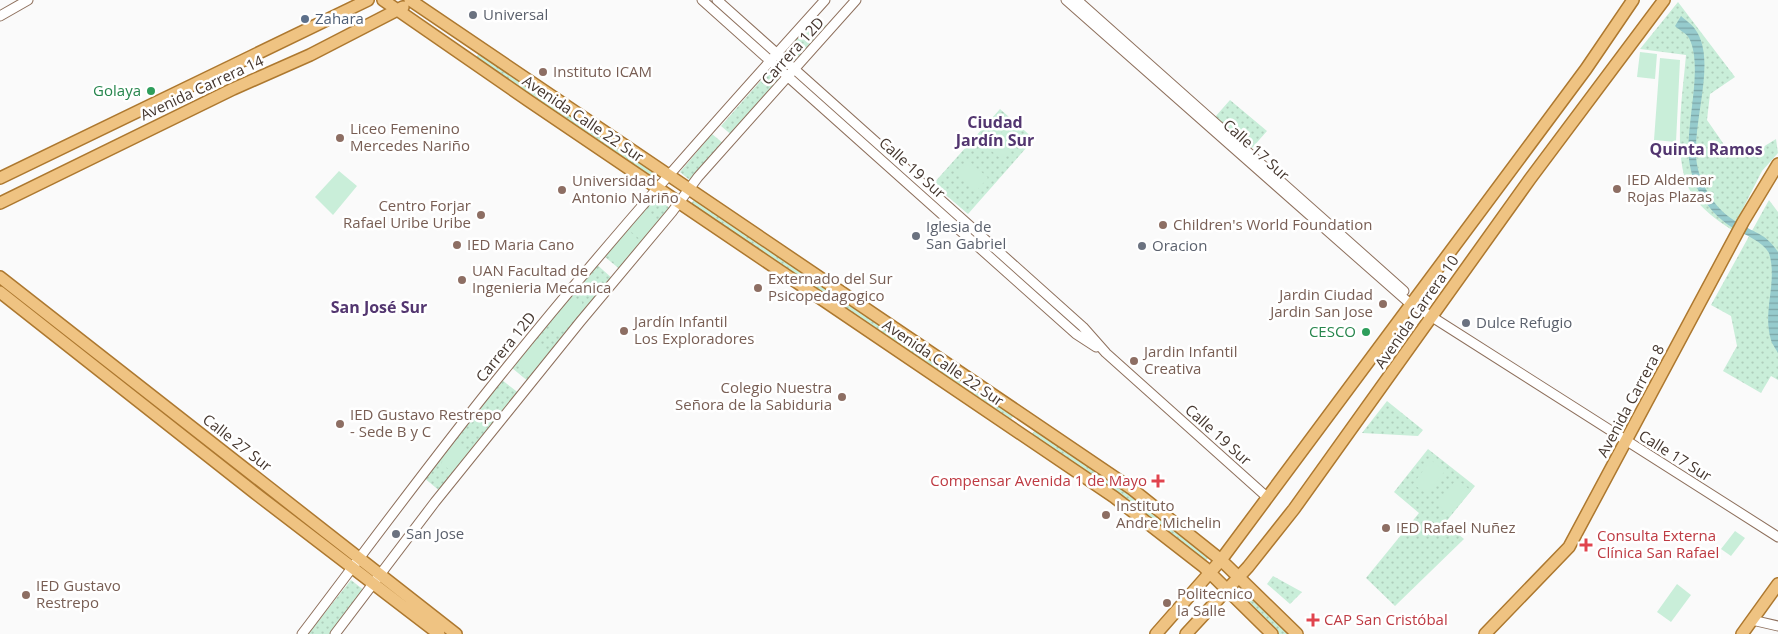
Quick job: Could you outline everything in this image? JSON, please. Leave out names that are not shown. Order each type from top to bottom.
[{"type":"main road","name":"Avenida Carrera 14","points":[[0,178],[368,0]]},
{"type":"main road","name":"Avenida Calle 22 Sur","points":[[383,0],[1114,497],[1210,574],[1272,634]]},
{"type":"main road","name":"Avenida Carrera 10","points":[[1156,634],[1210,574],[1268,498],[1414,303],[1591,62],[1634,0]]},
{"type":"main road","name":"Avenida Carrera 10","points":[[1186,634],[1239,578],[1294,509],[1431,317],[1664,0]]},
{"type":"main road","name":"Avenida Carrera 14","points":[[0,203],[233,89],[310,55],[413,1]]},
{"type":"main road","name":"Avenida Calle 22 Sur","points":[[413,1],[1120,481],[1221,560],[1297,634]]},
{"type":"main road","name":"Avenida Carrera 8","points":[[1485,634],[1570,547],[1743,222],[1778,164]]},
{"type":"main road","name":"Calle 27 Sur","points":[[0,277],[456,634]]},
{"type":"main road","name":"Calle 27 Sur","points":[[0,292],[439,634]]},
{"type":"main road","points":[[1742,634],[1778,584]]},
{"type":"street","points":[[0,16],[28,0]]},
{"type":"street","name":"Calle 19 Sur","points":[[702,0],[771,62],[791,73],[1083,326],[1106,353],[1268,498]]},
{"type":"street","name":"Calle 19 Sur","points":[[717,0],[778,54],[791,73]]},
{"type":"street","name":"Carrera 12D","points":[[302,634],[413,485],[504,370],[669,175],[825,0]]},
{"type":"street","name":"Carrera 12D","points":[[336,634],[380,574],[526,388],[689,189],[856,0]]},
{"type":"street","name":"Calle 17 Sur","points":[[1066,0],[1364,265],[1431,317],[1778,537]]},
{"type":"street","name":"Calle 17 Sur","points":[[1078,0],[1260,161],[1414,303]]},
{"type":"street","points":[[1752,620],[1778,626]]},
{"type":"green space","points":[[1678,2],[1735,77],[1710,94],[1707,120],[1725,146],[1755,152],[1776,139],[1778,153],[1762,171],[1732,230],[1700,205],[1692,194],[1686,180],[1682,164],[1680,127],[1686,55],[1640,49]]},
{"type":"green space","points":[[815,17],[830,29],[798,66],[783,53]]},
{"type":"green space","points":[[1640,52],[1657,54],[1655,79],[1637,77]]},
{"type":"green space","points":[[479,53],[658,175],[654,180],[475,59]]},
{"type":"green space","points":[[1660,58],[1680,60],[1676,142],[1654,140]]},
{"type":"green space","points":[[771,69],[782,80],[733,136],[721,126]]},
{"type":"green space","points":[[1230,100],[1267,131],[1252,148],[1215,117]]},
{"type":"green space","points":[[1000,109],[1034,139],[968,214],[933,184]]},
{"type":"green space","points":[[1007,126],[1020,138],[1001,159],[988,148]]},
{"type":"green space","points":[[712,134],[724,144],[692,182],[680,172]]},
{"type":"green space","points":[[968,160],[988,178],[976,191],[956,173]]},
{"type":"green space","points":[[339,171],[357,186],[333,215],[315,197]]},
{"type":"green space","points":[[654,195],[671,209],[622,271],[605,257]]},
{"type":"green space","points":[[695,198],[1014,415],[1011,419],[691,204]]},
{"type":"green space","points":[[1769,200],[1778,212],[1778,380],[1771,376],[1761,393],[1723,371],[1737,346],[1731,316],[1711,305]]},
{"type":"green space","points":[[646,210],[659,221],[642,241],[629,230]]},
{"type":"green space","points":[[626,234],[639,244],[622,264],[609,254]]},
{"type":"green space","points":[[594,262],[613,279],[529,382],[512,368]]},
{"type":"green space","points":[[574,297],[582,302],[582,310],[565,331],[556,332],[552,328],[551,320],[569,298]]},
{"type":"green space","points":[[537,342],[549,352],[531,374],[519,364]]},
{"type":"green space","points":[[502,380],[520,394],[441,492],[423,477]]},
{"type":"green space","points":[[1387,401],[1423,430],[1418,436],[1362,433]]},
{"type":"green space","points":[[176,418],[339,546],[328,545],[172,423]]},
{"type":"green space","points":[[1036,429],[1134,497],[1208,558],[1205,562],[1031,435]]},
{"type":"green space","points":[[457,443],[468,451],[452,472],[441,463]]},
{"type":"green space","points":[[1428,449],[1475,486],[1445,523],[1464,539],[1395,606],[1366,578],[1419,513],[1394,492]]},
{"type":"green space","points":[[1431,460],[1445,471],[1427,494],[1413,484]]},
{"type":"green space","points":[[1457,479],[1471,491],[1450,515],[1436,503]]},
{"type":"green space","points":[[1735,531],[1745,538],[1731,556],[1721,549]]},
{"type":"green space","points":[[1273,576],[1302,592],[1290,604],[1267,584]]},
{"type":"green space","points":[[351,580],[365,591],[332,634],[308,634]]},
{"type":"green space","points":[[1677,584],[1691,595],[1671,622],[1657,612]]},
{"type":"green space","points":[[1242,588],[1290,634],[1278,634],[1237,594]]},
{"type":"water","points":[[1681,16],[1695,29],[1702,43],[1704,60],[1704,79],[1696,138],[1696,157],[1699,173],[1709,194],[1723,212],[1741,225],[1768,240],[1778,252],[1778,353],[1772,342],[1768,318],[1772,275],[1769,253],[1758,242],[1726,223],[1710,208],[1698,190],[1691,170],[1688,145],[1695,64],[1689,38],[1675,26]]},
{"type":"place","name":"Universal","points":[[473,15]]},
{"type":"place","name":"Zahara","points":[[305,19]]},
{"type":"place","name":"Instituto ICAM","points":[[543,72]]},
{"type":"place","name":"Golaya","points":[[151,91]]},
{"type":"place","name":"Liceo Femenino Mercedes Nariño","points":[[340,138]]},
{"type":"place","name":"IED Aldemar Rojas Plazas","points":[[1617,189]]},
{"type":"place","name":"Universidad Antonio Nariño","points":[[562,190]]},
{"type":"place","name":"Centro Forjar Rafael Uribe Uribe","points":[[481,215]]},
{"type":"place","name":"Children's World Foundation","points":[[1163,225]]},
{"type":"place","name":"Iglesia de San Gabriel","points":[[916,236]]},
{"type":"place","name":"IED Maria Cano","points":[[457,245]]},
{"type":"place","name":"Oracion","points":[[1142,246]]},
{"type":"place","name":"UAN Facultad de Ingenieria Mecanica","points":[[462,280]]},
{"type":"place","name":"Externado del Sur Psicopedagogico","points":[[758,288]]},
{"type":"place","name":"Jardin Ciudad Jardin San Jose","points":[[1383,304]]},
{"type":"place","name":"Dulce Refugio","points":[[1466,323]]},
{"type":"place","name":"Jardín Infantil Los Exploradores","points":[[624,331]]},
{"type":"place","name":"CESCO","points":[[1366,332]]},
{"type":"place","name":"Jardin Infantil Creativa","points":[[1134,361]]},
{"type":"place","name":"Colegio Nuestra Señora de la Sabiduria","points":[[842,397]]},
{"type":"place","name":"IED Gustavo Restrepo - Sede B y C","points":[[340,424]]},
{"type":"place","name":"Compensar Avenida 1 de Mayo","points":[[1158,481]]},
{"type":"place","name":"Instituto Andre Michelin","points":[[1106,515]]},
{"type":"place","name":"IED Rafael Nuñez","points":[[1386,528]]},
{"type":"place","name":"San Jose","points":[[396,534]]},
{"type":"place","name":"Consulta Externa Clínica San Rafael","points":[[1586,545]]},
{"type":"place","name":"IED Gustavo Restrepo","points":[[26,595]]},
{"type":"place","name":"Politecnico la Salle","points":[[1167,603]]},
{"type":"place","name":"CAP San Cristóbal","points":[[1313,620]]},
{"type":"district","name":"Ciudad Jardín Sur","points":[[995,131]]},
{"type":"district","name":"Quinta Ramos","points":[[1706,149]]},
{"type":"district","name":"San José Sur","points":[[379,307]]}]
